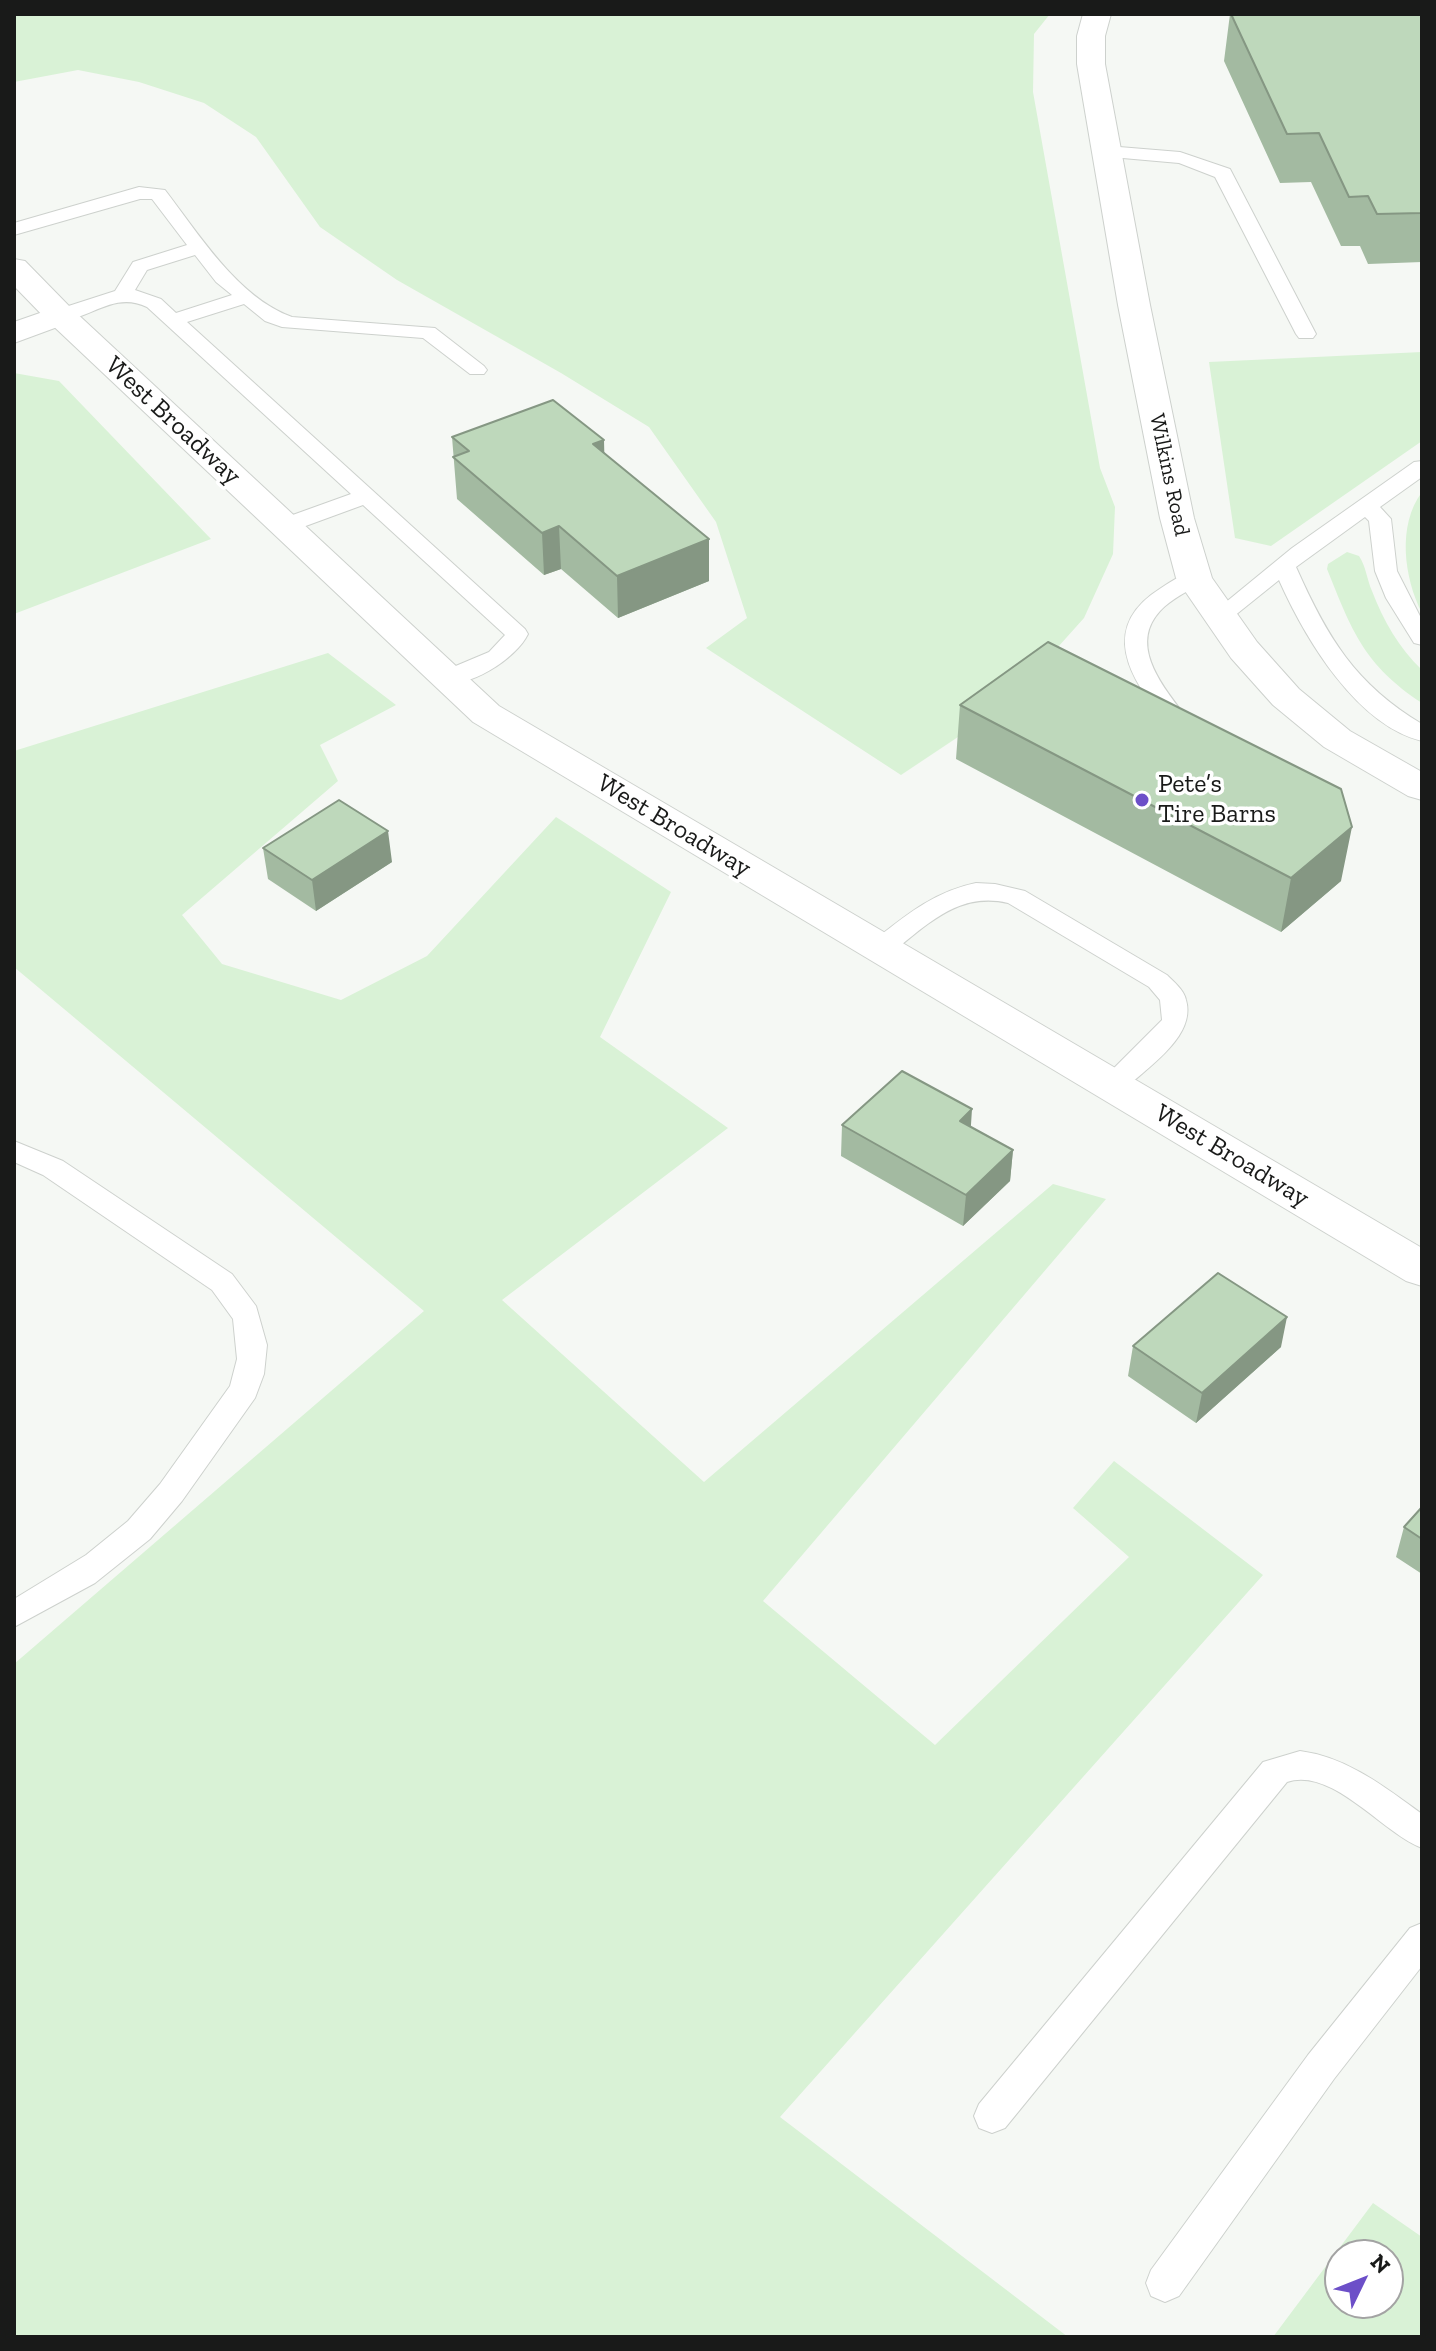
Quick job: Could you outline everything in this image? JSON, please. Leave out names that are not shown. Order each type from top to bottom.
[{"type":"main road","name":"Wilkins Road","points":[[1097,14],[1091,36],[1091,62],[1177,518],[1194,578],[1264,674],[1303,712],[1357,751],[1422,788]]},
{"type":"main road","name":"West Broadway","points":[[14,268],[60,315],[486,714],[1422,1269]]},
{"type":"main road","points":[[14,333],[60,315]]},
{"type":"lane","points":[[1107,152],[1162,153],[1196,159],[1223,173],[1306,334]]},
{"type":"lane","points":[[14,229],[149,193],[164,198],[223,278],[272,317],[289,323],[428,332],[477,370]]},
{"type":"lane","points":[[122,295],[140,266],[198,248]]},
{"type":"lane","points":[[60,315],[122,295],[145,297],[174,320],[517,634],[514,645],[505,653],[447,678]]},
{"type":"lane","points":[[174,320],[246,297]]},
{"type":"lane","points":[[1220,616],[1422,467]]},
{"type":"lane","points":[[284,526],[367,496]]},
{"type":"lane","points":[[1366,506],[1380,519],[1386,571],[1397,598],[1422,638]]},
{"type":"lane","points":[[1284,566],[1308,620],[1325,650],[1347,678],[1373,703],[1422,734]]},
{"type":"lane","points":[[1194,578],[1151,607],[1135,638],[1139,665],[1151,688],[1196,745]]},
{"type":"lane","points":[[881,948],[956,894],[975,889],[994,890],[1016,897],[1158,981],[1173,998],[1175,1021],[1162,1038],[1111,1085]]},
{"type":"lane","points":[[14,1151],[53,1168],[222,1282],[240,1299],[254,1344],[253,1365],[244,1390],[147,1521],[92,1567],[14,1614]]},
{"type":"lane","points":[[992,2116],[1275,1772],[1298,1765],[1319,1769],[1354,1786],[1422,1833]]},
{"type":"lane","points":[[1165,2283],[1321,2067],[1422,1939]]},
{"type":"green space","points":[[14,14],[1050,14],[1034,34],[1033,92],[1100,468],[1115,507],[1113,554],[1084,618],[1006,705],[901,775],[706,648],[747,618],[716,522],[649,427],[397,280],[320,227],[256,137],[204,103],[139,82],[78,70],[14,82]]},
{"type":"green space","points":[[1422,352],[1422,441],[1271,546],[1235,538],[1209,362]]},
{"type":"green space","points":[[14,373],[59,381],[211,539],[14,614]]},
{"type":"green space","points":[[1422,492],[1422,613],[1407,568],[1406,536],[1414,505]]},
{"type":"green space","points":[[1347,552],[1359,556],[1387,623],[1422,670],[1422,703],[1386,675],[1373,660],[1344,611],[1327,569],[1328,564]]},
{"type":"green space","points":[[328,653],[396,705],[320,745],[338,781],[182,915],[222,964],[341,1000],[427,956],[556,817],[671,892],[600,1037],[728,1128],[502,1300],[704,1482],[1053,1184],[1106,1199],[763,1601],[935,1745],[1129,1557],[1073,1508],[1114,1461],[1263,1575],[780,2117],[1068,2337],[14,2337],[14,1664],[424,1311],[14,967],[14,751]]},
{"type":"green space","points":[[1373,2203],[1422,2237],[1422,2337],[1273,2337],[1324,2269],[1324,2319],[1404,2319],[1404,2239],[1346,2239]]},
{"type":"building","points":[[1231,14],[1422,14],[1422,213],[1377,214],[1368,196],[1349,197],[1319,133],[1287,134]]},
{"type":"building","points":[[553,400],[604,440],[593,444],[709,539],[617,576],[559,526],[542,533],[453,457],[469,451],[452,437]]},
{"type":"building","points":[[1048,642],[1341,789],[1352,827],[1291,878],[960,705]]},
{"type":"building","points":[[339,800],[388,831],[312,880],[263,848]]},
{"type":"building","points":[[902,1071],[972,1109],[960,1121],[1013,1150],[966,1195],[842,1125]]},
{"type":"building","points":[[1218,1273],[1287,1317],[1202,1393],[1133,1346]]},
{"type":"building","points":[[1422,1507],[1422,1539],[1404,1527]]},
{"type":"place","name":"Pete’s Tire Barns","points":[[1142,800]]}]
